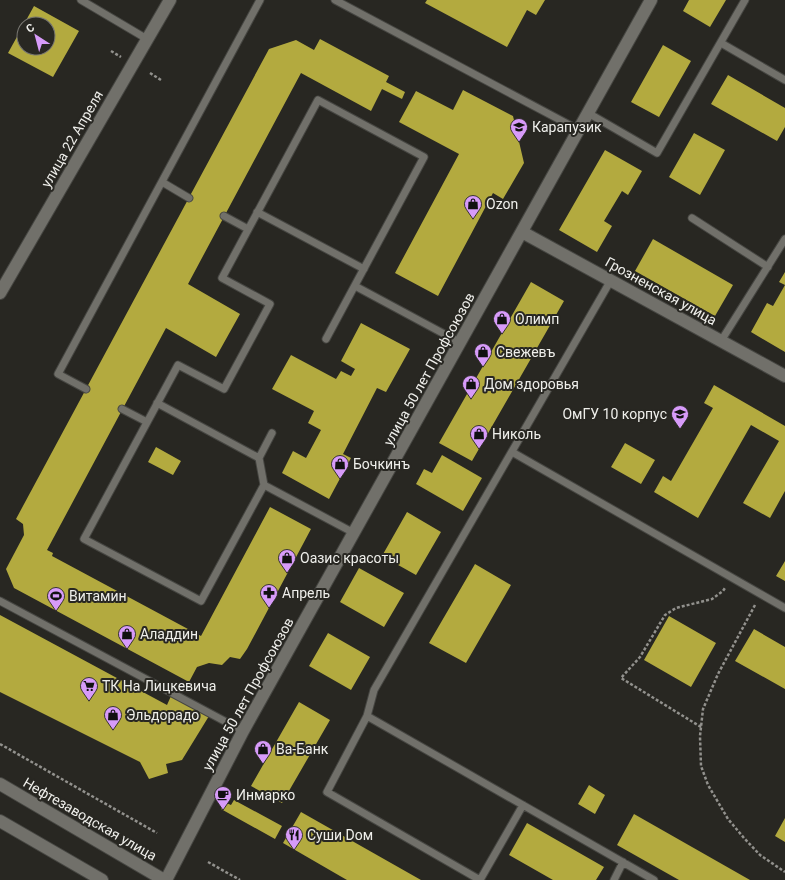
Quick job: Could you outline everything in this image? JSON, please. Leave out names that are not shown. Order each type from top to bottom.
[{"type":"street","name":"улица 22 Апреля","points":[[0,293],[170,0]]},
{"type":"street","name":"улица 50 лет Профсоюзов","points":[[165,880],[243,731],[651,0]]},
{"type":"street","name":"Грозненская улица","points":[[522,232],[785,376]]},
{"type":"street","name":"Нефтезаводская улица","points":[[0,784],[165,880]]},
{"type":"street","points":[[0,821],[102,880]]},
{"type":"lane","points":[[81,0],[147,39]]},
{"type":"lane","points":[[86,390],[58,374],[260,0]]},
{"type":"lane","points":[[335,0],[578,130]]},
{"type":"lane","points":[[588,113],[658,153],[745,0]]},
{"type":"lane","points":[[721,43],[785,80]]},
{"type":"lane","points":[[272,434],[259,458],[264,484],[201,601],[84,539],[178,365],[224,389],[270,304],[222,278],[318,100],[424,157],[326,339]]},
{"type":"lane","points":[[162,182],[189,198]]},
{"type":"lane","points":[[257,212],[364,269]]},
{"type":"lane","points":[[224,216],[248,229]]},
{"type":"lane","points":[[692,218],[768,267]]},
{"type":"lane","points":[[721,341],[785,239]]},
{"type":"lane","points":[[523,805],[480,880],[327,792],[367,716],[374,690],[611,280]]},
{"type":"lane","points":[[355,286],[460,342]]},
{"type":"lane","points":[[157,403],[259,458]]},
{"type":"lane","points":[[122,409],[147,422]]},
{"type":"lane","points":[[512,452],[785,608]]},
{"type":"lane","points":[[264,484],[354,533]]},
{"type":"lane","points":[[0,601],[243,731]]},
{"type":"lane","points":[[367,716],[654,880]]},
{"type":"lane","points":[[614,880],[622,862]]},
{"type":"path","points":[[111,51],[121,57]]},
{"type":"path","points":[[150,73],[161,80]]},
{"type":"path","points":[[701,727],[621,678],[640,657],[666,615],[676,608],[712,599],[723,591],[731,577]]},
{"type":"path","points":[[762,594],[718,674],[703,709],[700,736],[701,766],[712,792],[728,818],[760,855],[785,872]]},
{"type":"path","points":[[0,744],[157,833]]},
{"type":"path","points":[[208,862],[240,880]]},
{"type":"building","points":[[427,0],[545,0],[536,15],[527,10],[507,47],[425,3]]},
{"type":"building","points":[[689,0],[726,0],[710,27],[683,11]]},
{"type":"building","points":[[34,6],[52,16],[28,16]]},
{"type":"building","points":[[56,18],[79,31],[53,77],[8,53],[16,38],[16,56],[56,56]]},
{"type":"building","points":[[320,39],[389,76],[386,82],[405,92],[402,99],[382,89],[371,111],[301,73],[188,284],[240,314],[216,357],[166,328],[47,550],[53,553],[52,556],[201,636],[270,507],[311,529],[247,649],[240,659],[230,657],[222,665],[209,663],[197,667],[189,682],[14,588],[6,569],[24,535],[23,524],[16,519],[269,49],[296,40],[314,50]]},
{"type":"building","points":[[663,45],[691,61],[659,117],[631,102]]},
{"type":"building","points":[[728,75],[785,108],[785,127],[777,141],[711,104]]},
{"type":"building","points":[[463,90],[513,116],[524,163],[503,199],[493,193],[438,296],[395,273],[459,154],[399,122],[416,91],[453,110]]},
{"type":"building","points":[[694,133],[725,150],[700,195],[669,177]]},
{"type":"building","points":[[605,150],[642,171],[628,195],[622,191],[604,221],[612,226],[597,252],[559,230]]},
{"type":"building","points":[[653,239],[733,285],[715,316],[635,271]]},
{"type":"building","points":[[785,272],[785,285],[779,282]]},
{"type":"building","points":[[531,282],[564,301],[472,461],[439,443]]},
{"type":"building","points":[[785,285],[785,352],[751,332],[767,303],[773,306]]},
{"type":"building","points":[[361,323],[410,349],[386,392],[377,388],[343,454],[351,458],[329,499],[282,473],[293,451],[306,458],[321,430],[308,423],[314,411],[272,389],[291,355],[336,379],[341,371],[351,376],[355,369],[341,361]]},
{"type":"building","points":[[714,385],[785,426],[785,491],[770,518],[743,503],[779,441],[751,425],[698,518],[654,492],[663,476],[671,481],[713,408],[704,403]]},
{"type":"building","points":[[625,443],[655,460],[641,484],[611,467]]},
{"type":"building","points":[[156,447],[181,461],[173,475],[148,462]]},
{"type":"building","points":[[442,455],[482,478],[463,511],[416,484],[424,469],[432,473]]},
{"type":"building","points":[[407,512],[441,532],[416,575],[382,556]]},
{"type":"building","points":[[785,561],[785,581],[776,576]]},
{"type":"building","points":[[475,564],[511,585],[466,663],[429,643]]},
{"type":"building","points":[[359,568],[404,593],[384,627],[340,602]]},
{"type":"building","name":"ТК На Лицкевича","points":[[0,615],[167,705],[171,696],[209,716],[182,760],[166,764],[168,773],[149,779],[140,762],[0,692]]},
{"type":"building","points":[[669,616],[716,643],[691,687],[644,660]]},
{"type":"building","points":[[754,629],[785,647],[785,689],[735,661]]},
{"type":"building","points":[[328,633],[370,657],[351,690],[309,666]]},
{"type":"building","points":[[299,702],[330,720],[282,803],[251,786]]},
{"type":"building","points":[[589,785],[605,795],[595,814],[578,804]]},
{"type":"building","points":[[234,800],[282,826],[275,839],[221,809],[224,802],[231,805]]},
{"type":"building","points":[[301,812],[421,880],[347,880],[283,843]]},
{"type":"building","points":[[634,814],[750,880],[679,880],[617,845]]},
{"type":"building","points":[[785,818],[785,842],[775,836]]},
{"type":"building","points":[[527,823],[604,867],[596,880],[553,880],[509,855]]},
{"type":"place","name":"Карапузик","points":[[519,142]]},
{"type":"place","name":"Ozon","points":[[473,219]]},
{"type":"place","name":"Олимп","points":[[502,334]]},
{"type":"place","name":"Свежевъ","points":[[483,367]]},
{"type":"place","name":"Дом здоровья","points":[[471,399]]},
{"type":"place","name":"ОмГУ 10 корпус","points":[[680,429]]},
{"type":"place","name":"Николь","points":[[479,449]]},
{"type":"place","name":"Бочкинъ","points":[[340,479]]},
{"type":"place","name":"Оазис красоты","points":[[287,573]]},
{"type":"place","name":"Апрель","points":[[269,608]]},
{"type":"place","name":"Витамин","points":[[56,611]]},
{"type":"place","name":"Аладдин","points":[[127,649]]},
{"type":"place","name":"ТК На Лицкевича","points":[[89,701]]},
{"type":"place","name":"Эльдорадо","points":[[113,730]]},
{"type":"place","name":"Ва-Банк","points":[[263,764]]},
{"type":"place","name":"Инмарко","points":[[223,810]]},
{"type":"place","name":"Суши Dом","points":[[294,850]]}]
